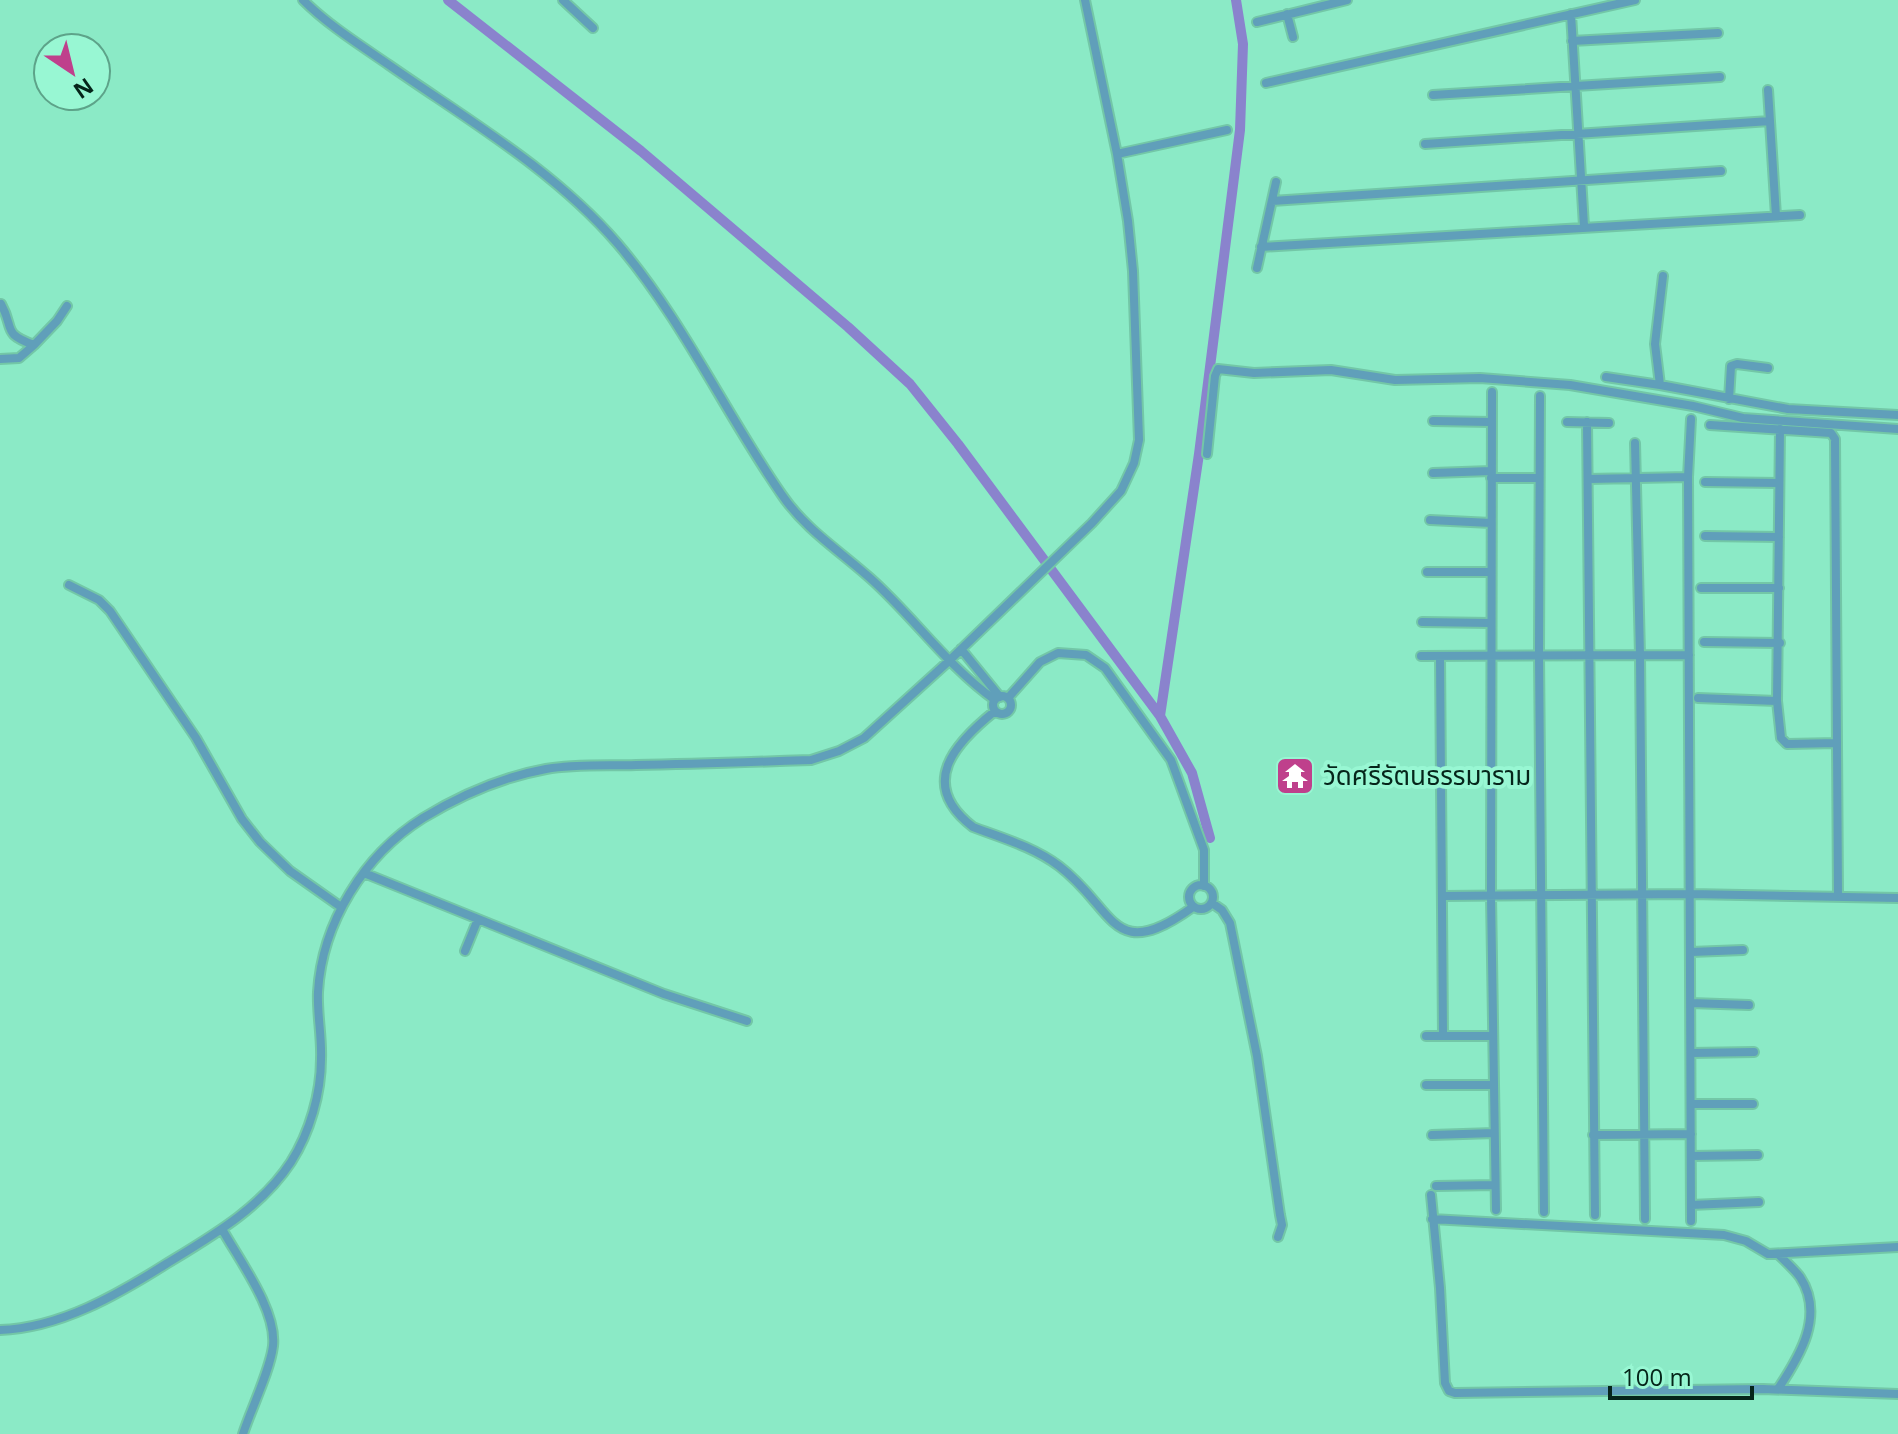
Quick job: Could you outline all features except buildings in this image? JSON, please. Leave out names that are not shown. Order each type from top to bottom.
[{"type":"street","points":[[303,0],[336,28],[535,166],[583,208],[617,243],[671,314],[744,435],[796,513],[870,578],[974,683],[1011,704],[1009,711],[1002,714],[995,711]]},
{"type":"street","points":[[563,0],[593,28]]},
{"type":"street","points":[[0,1330],[68,1316],[123,1292],[222,1229],[249,1209],[273,1185],[292,1161],[316,1099],[321,1060],[318,995],[321,968],[341,907],[364,873],[394,840],[422,819],[499,781],[547,769],[811,760],[839,751],[864,738],[950,660],[1121,491],[1137,452],[1133,271],[1117,154],[1085,0]]},
{"type":"street","points":[[1257,22],[1347,0]]},
{"type":"street","points":[[1266,83],[1635,0]]},
{"type":"street","points":[[1287,14],[1293,37]]},
{"type":"street","points":[[1571,14],[1584,226]]},
{"type":"street","points":[[1572,41],[1718,33]]},
{"type":"street","points":[[1433,95],[1720,77]]},
{"type":"street","points":[[1768,90],[1776,216]]},
{"type":"street","points":[[1425,144],[1770,121]]},
{"type":"street","points":[[1117,154],[1227,130]]},
{"type":"street","points":[[1272,201],[1721,171]]},
{"type":"street","points":[[1257,268],[1276,182]]},
{"type":"street","points":[[1261,247],[1800,215]]},
{"type":"street","points":[[1660,385],[1655,344],[1663,276]]},
{"type":"street","points":[[1,304],[7,314],[9,331],[15,338],[34,345]]},
{"type":"street","points":[[0,359],[19,358],[57,321],[67,306]]},
{"type":"street","points":[[1729,399],[1731,366],[1768,368]]},
{"type":"street","points":[[1207,454],[1218,369],[1266,374],[1331,370],[1395,380],[1480,378],[1570,385],[1693,406],[1743,418],[1898,429]]},
{"type":"street","points":[[1606,377],[1788,409],[1898,415]]},
{"type":"street","points":[[1492,392],[1491,896],[1496,1210]]},
{"type":"street","points":[[1540,396],[1544,1212]]},
{"type":"street","points":[[1691,419],[1688,477],[1691,1221]]},
{"type":"street","points":[[1433,421],[1491,422]]},
{"type":"street","points":[[1567,422],[1609,423]]},
{"type":"street","points":[[1587,422],[1595,1215]]},
{"type":"street","points":[[1710,425],[1831,433],[1835,439],[1838,896]]},
{"type":"street","points":[[1780,429],[1777,701],[1781,738],[1784,742],[1837,743]]},
{"type":"street","points":[[1635,443],[1645,1219]]},
{"type":"street","points":[[1433,473],[1539,478]]},
{"type":"street","points":[[1588,479],[1688,477]]},
{"type":"street","points":[[1705,482],[1779,483]]},
{"type":"street","points":[[1430,520],[1491,523]]},
{"type":"street","points":[[1705,536],[1779,537]]},
{"type":"street","points":[[1427,572],[1491,572]]},
{"type":"street","points":[[69,585],[92,595],[110,611],[189,727],[219,783],[260,842],[290,871],[341,907]]},
{"type":"street","points":[[1701,588],[1779,588]]},
{"type":"street","points":[[1422,622],[1491,623]]},
{"type":"street","points":[[1704,642],[1780,643]]},
{"type":"street","points":[[961,649],[1001,698]]},
{"type":"street","points":[[1204,886],[1204,850],[1171,760],[1105,668],[1086,655],[1058,653],[1040,662],[1001,698],[995,711],[963,737],[946,770],[946,788],[966,822],[1040,853],[1059,866],[1081,885],[1119,929],[1129,933],[1153,931],[1193,907],[1205,909],[1212,903]]},
{"type":"street","points":[[1421,656],[1689,655]]},
{"type":"street","points":[[1440,656],[1443,1036]]},
{"type":"street","points":[[974,683],[982,674]]},
{"type":"street","points":[[1698,698],[1777,701]]},
{"type":"street","points":[[364,873],[664,994],[747,1021]]},
{"type":"street","points":[[1193,907],[1188,900],[1190,891],[1196,886],[1204,886],[1211,891],[1212,903]]},
{"type":"street","points":[[1443,896],[1691,894],[1898,898]]},
{"type":"street","points":[[1212,903],[1222,910],[1230,923],[1251,1027],[1282,1225],[1278,1237]]},
{"type":"street","points":[[465,951],[478,919]]},
{"type":"street","points":[[1691,952],[1743,950]]},
{"type":"street","points":[[1691,1003],[1749,1005]]},
{"type":"street","points":[[1426,1036],[1493,1036]]},
{"type":"street","points":[[1691,1053],[1754,1052]]},
{"type":"street","points":[[1426,1085],[1494,1085]]},
{"type":"street","points":[[1691,1104],[1753,1104]]},
{"type":"street","points":[[1432,1135],[1494,1133]]},
{"type":"street","points":[[1593,1135],[1691,1134]]},
{"type":"street","points":[[1691,1156],[1758,1155]]},
{"type":"street","points":[[1436,1186],[1495,1185]]},
{"type":"street","points":[[1431,1195],[1445,1383],[1449,1391],[1467,1394],[1778,1389],[1898,1394]]},
{"type":"street","points":[[1691,1205],[1759,1202]]},
{"type":"street","points":[[1432,1219],[1724,1235],[1746,1241],[1768,1254],[1898,1247]]},
{"type":"street","points":[[222,1229],[261,1297],[273,1326],[270,1359],[243,1434]]},
{"type":"street","points":[[1778,1254],[1800,1278],[1812,1317],[1802,1350],[1778,1389]]},
{"type":"waterway","points":[[448,0],[641,151],[848,327],[910,384],[1160,716],[1192,773],[1210,838]]},
{"type":"waterway","points":[[1160,716],[1199,454],[1240,130],[1243,44],[1236,0]]},
{"type":"place","name":"วัดศรีรัตนธรรมาราม","points":[[1295,776]]}]
